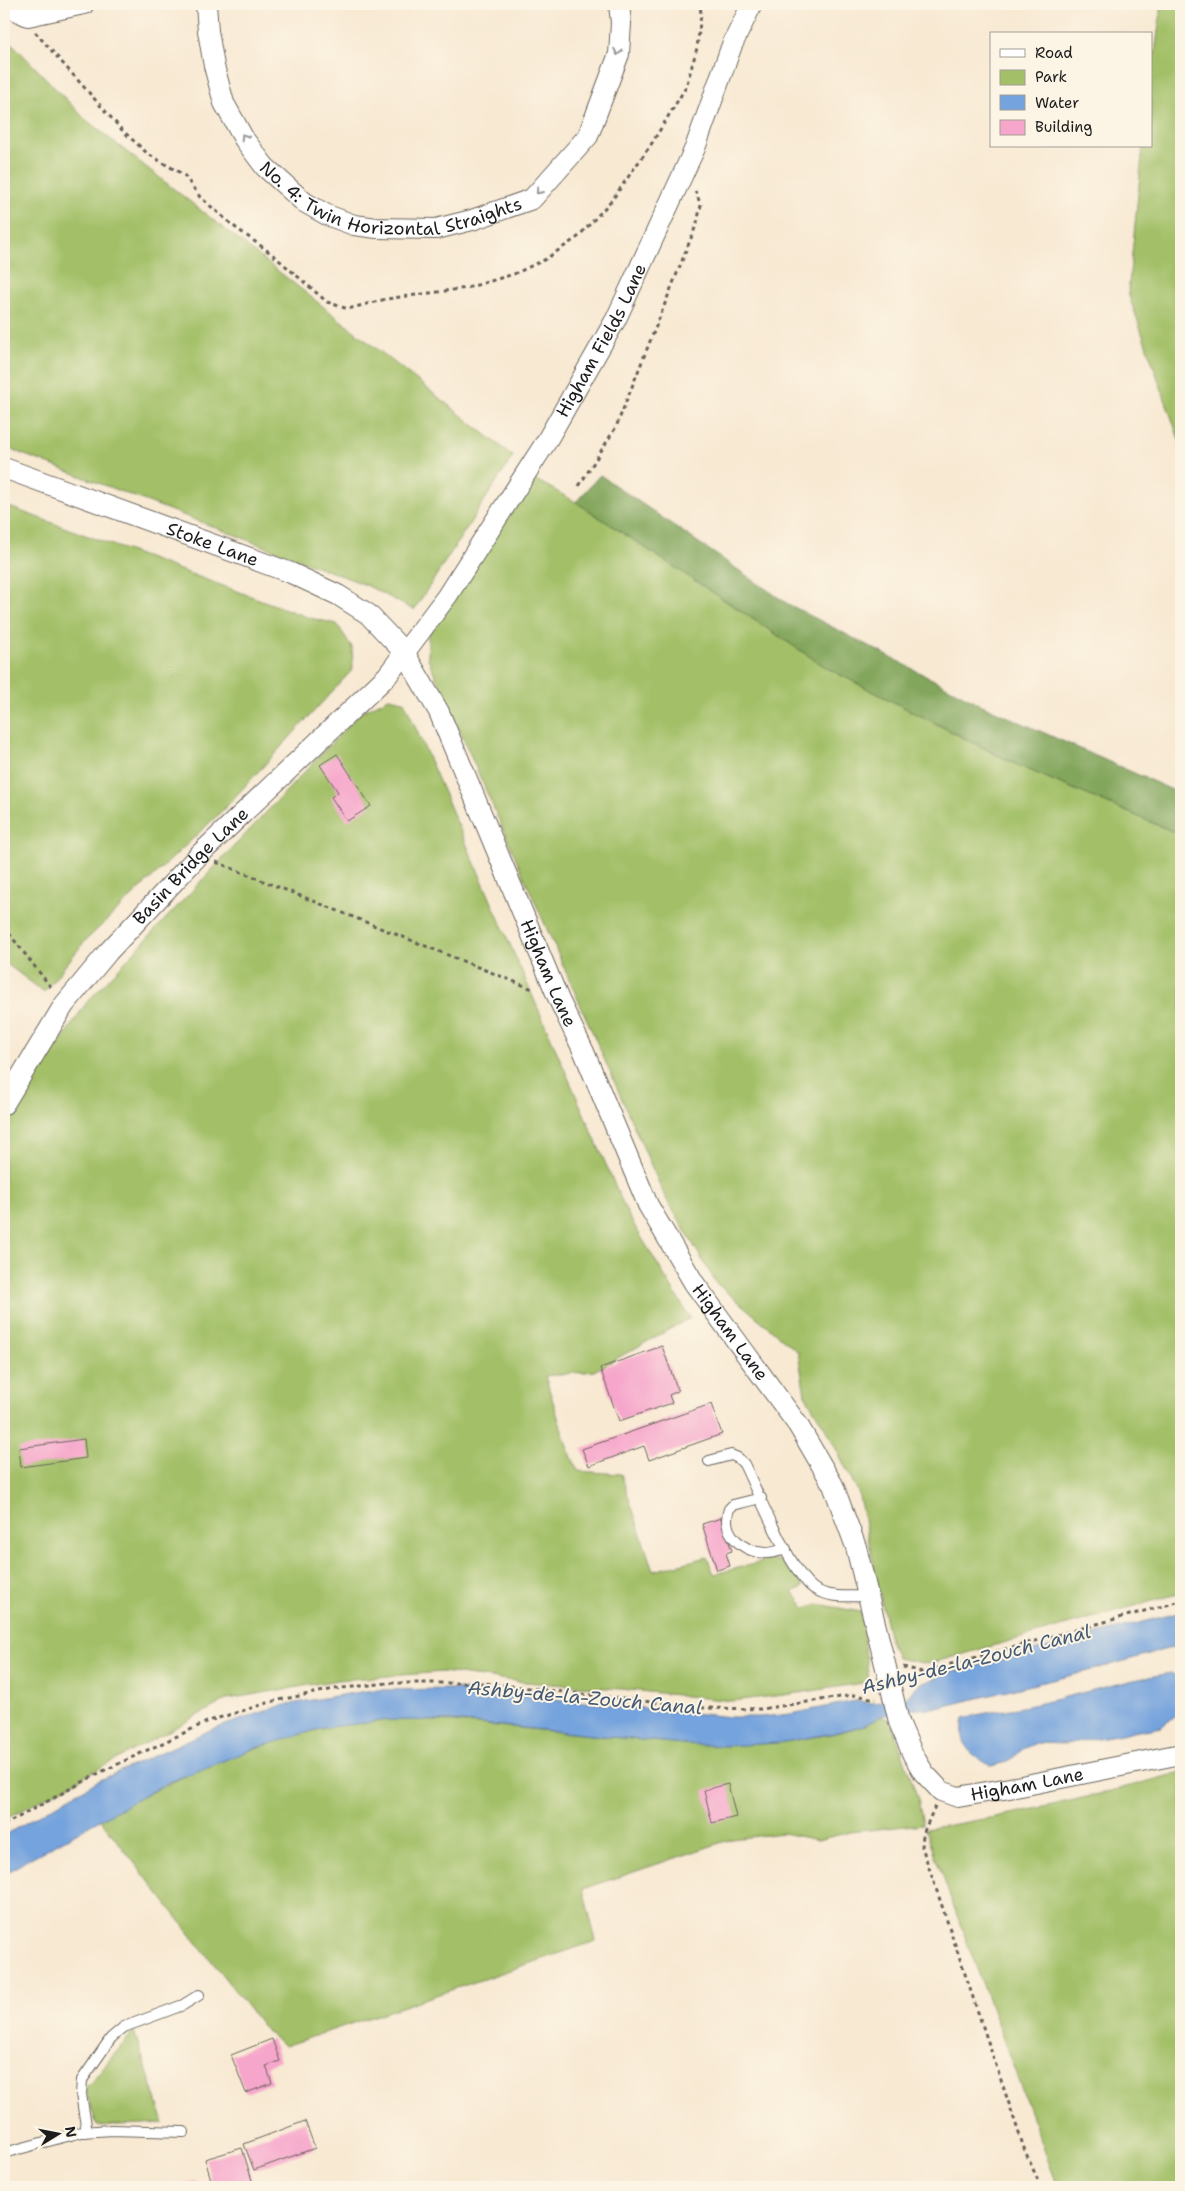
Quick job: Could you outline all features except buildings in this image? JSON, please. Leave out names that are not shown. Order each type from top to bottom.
[{"type":"street","points":[[8,4],[15,10],[28,16],[84,4]]},
{"type":"street","name":"No. 4: Twin Horizontal Straights","points":[[206,4],[214,66],[224,103],[244,139],[265,167],[304,202],[327,215],[354,225],[377,228],[436,229],[472,220],[532,199],[588,136],[619,54],[620,4]]},
{"type":"street","name":"Higham Fields Lane","points":[[404,652],[447,596],[577,392],[616,319],[695,148],[732,45],[752,4]]},
{"type":"street","name":"Stoke Lane","points":[[4,468],[291,573],[338,595],[368,614],[404,652]]},
{"type":"street","name":"Basin Bridge Lane","points":[[4,1104],[64,1005],[108,952],[199,855],[387,676],[404,652]]},
{"type":"street","name":"Higham Lane","points":[[404,652],[439,712],[559,1000],[584,1052],[648,1205],[694,1283],[798,1425],[833,1485],[856,1547],[870,1596],[898,1722],[912,1754],[924,1773],[941,1791],[958,1796],[979,1794],[1181,1754]]},
{"type":"lane","points":[[709,1461],[725,1455],[731,1455],[738,1458],[744,1464],[786,1549],[802,1576],[813,1588],[833,1595],[870,1596]]},
{"type":"lane","points":[[761,1498],[733,1506],[729,1509],[726,1522],[729,1529],[740,1544],[752,1550],[767,1553],[786,1549]]},
{"type":"lane","points":[[87,2132],[81,2094],[82,2080],[111,2038],[124,2027],[183,2005],[199,1995]]},
{"type":"lane","points":[[4,2153],[87,2132],[112,2130],[184,2132]]},
{"type":"path","points":[[34,31],[122,130],[148,154],[184,175],[207,203],[236,228],[272,254],[327,302],[348,309],[386,298],[467,288],[514,274],[544,260],[578,237],[612,200],[652,143],[686,87],[697,48],[700,4]]},
{"type":"path","points":[[579,486],[616,427],[697,223],[701,205],[696,192],[680,181]]},
{"type":"path","points":[[199,855],[559,1000]]},
{"type":"path","points":[[4,927],[64,1005]]},
{"type":"path","points":[[4,1825],[99,1773],[209,1721],[274,1701],[334,1689],[388,1683],[485,1684],[705,1708],[761,1709],[854,1696],[874,1700],[922,1672],[1181,1601]]},
{"type":"path","points":[[941,1791],[923,1834],[922,1847],[1025,2151],[1041,2187]]},
{"type":"green space","points":[[1162,4],[1181,4],[1181,445],[1128,293],[1143,148],[1152,148],[1152,73]]},
{"type":"green space","points":[[4,35],[85,119],[513,456],[414,610],[366,585],[4,447]]},
{"type":"green space","points":[[600,475],[788,604],[984,706],[1181,794],[1181,835],[1015,764],[827,668],[576,502]]},
{"type":"green space","points":[[536,480],[576,502],[827,668],[1015,764],[1181,835],[1181,1593],[928,1664],[897,1658],[890,1641],[858,1492],[826,1429],[805,1395],[798,1352],[716,1283],[665,1197],[428,659],[428,635],[441,610]]},
{"type":"green space","points":[[4,505],[310,618],[337,624],[352,647],[353,669],[222,811],[85,941],[44,992],[4,962]]},
{"type":"green space","points":[[389,698],[404,701],[628,1215],[690,1318],[594,1371],[545,1376],[567,1446],[578,1471],[621,1474],[653,1571],[707,1557],[714,1574],[774,1559],[790,1566],[803,1587],[793,1592],[805,1608],[818,1604],[861,1612],[869,1682],[732,1701],[621,1689],[524,1682],[442,1672],[338,1680],[228,1699],[4,1820],[4,1125],[87,1002],[361,712]]},
{"type":"green space","points":[[881,1716],[891,1721],[918,1799],[923,1824],[850,1832],[818,1840],[783,1833],[732,1839],[583,1889],[596,1941],[285,2046],[268,2033],[100,1819],[167,1785],[239,1753],[314,1730],[351,1723],[388,1720],[437,1721],[663,1742],[746,1744],[787,1741],[836,1733],[863,1725]]},
{"type":"green space","points":[[1181,1772],[1181,2187],[1058,2187],[925,1829],[1054,1805]]},
{"type":"green space","points":[[134,2031],[164,2123],[97,2126],[85,2089]]},
{"type":"water","points":[[1181,1612],[1181,1645],[1085,1672],[941,1707],[907,1710],[881,1716],[865,1725],[835,1733],[779,1743],[725,1746],[682,1744],[452,1721],[389,1720],[323,1728],[256,1748],[167,1783],[27,1860],[4,1875],[4,1836],[15,1829],[96,1782],[208,1731],[280,1706],[373,1690],[458,1689],[731,1717],[791,1714],[855,1701],[874,1703],[907,1697],[918,1685],[945,1674]]},
{"type":"water","points":[[1171,1673],[1179,1678],[1181,1684],[1181,1707],[1174,1717],[1161,1727],[1065,1744],[1036,1743],[1023,1749],[1008,1762],[991,1766],[976,1757],[964,1742],[964,1718],[1036,1704],[1132,1680]]},
{"type":"water label","name":"Ashby-de-la-Zouch Canal","points":[[976,1659]]},
{"type":"water label","name":"Ashby-de-la-Zouch Canal","points":[[585,1697]]}]
